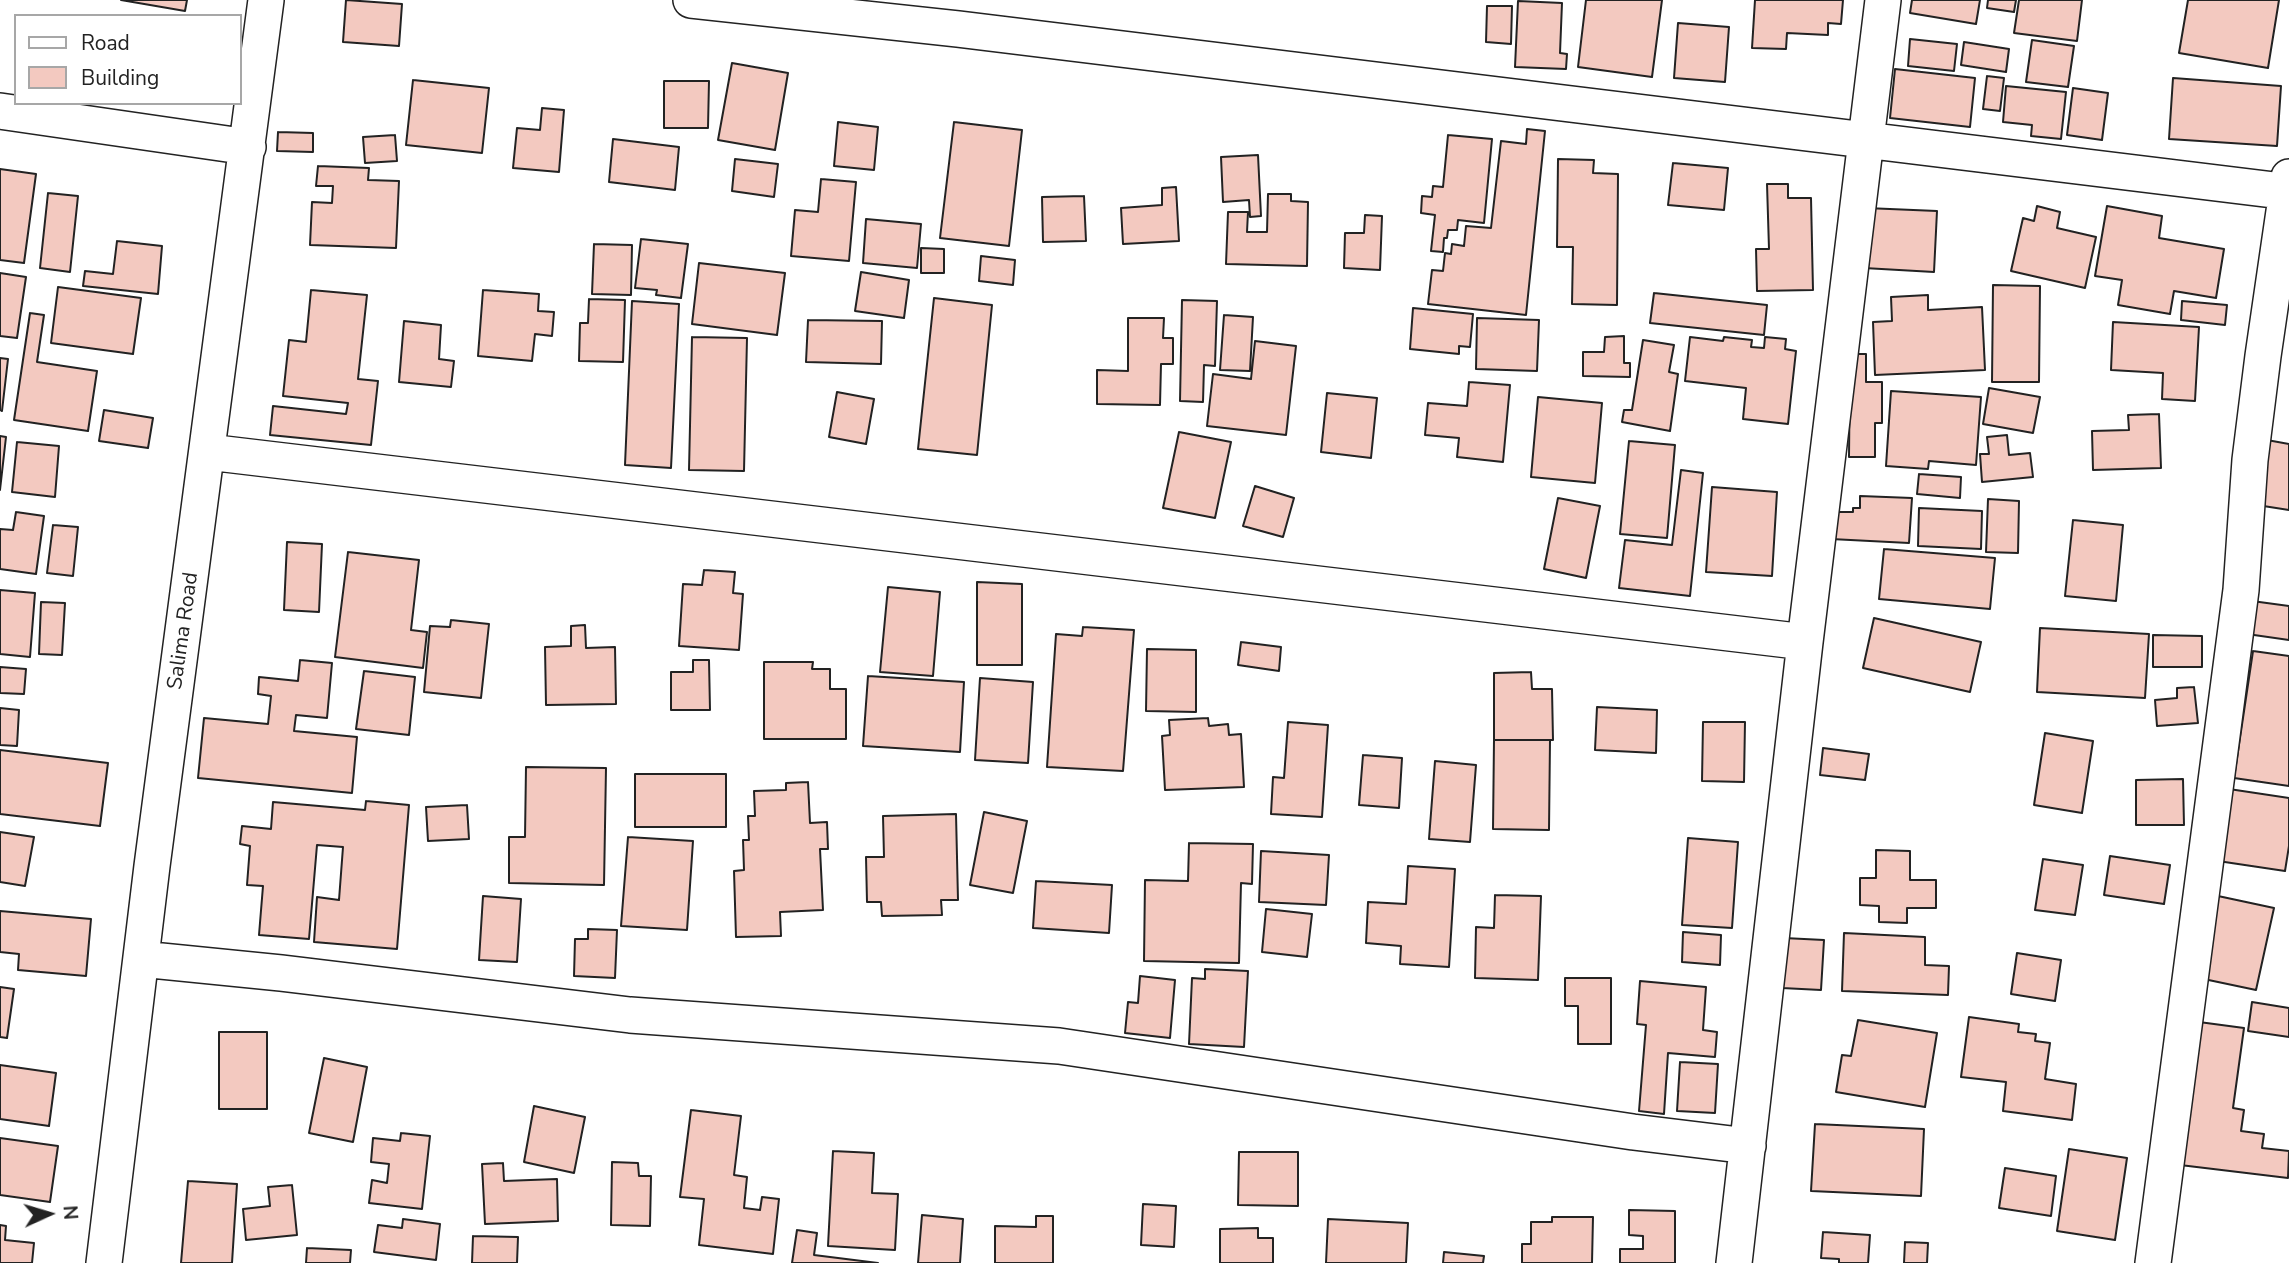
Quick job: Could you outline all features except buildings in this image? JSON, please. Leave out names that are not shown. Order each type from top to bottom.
[{"type":"street","name":"Salima Road","points":[[104,1263],[266,0]]},
{"type":"street","points":[[691,0],[972,31],[1865,140],[2288,187],[2254,429],[2241,590],[2153,1263]]},
{"type":"street","points":[[1734,1263],[1805,642],[1883,0]]},
{"type":"street","points":[[0,111],[248,147]]},
{"type":"street","points":[[208,452],[1805,642]]},
{"type":"street","points":[[141,959],[630,1015],[1059,1046],[1633,1132],[1748,1146]]}]
